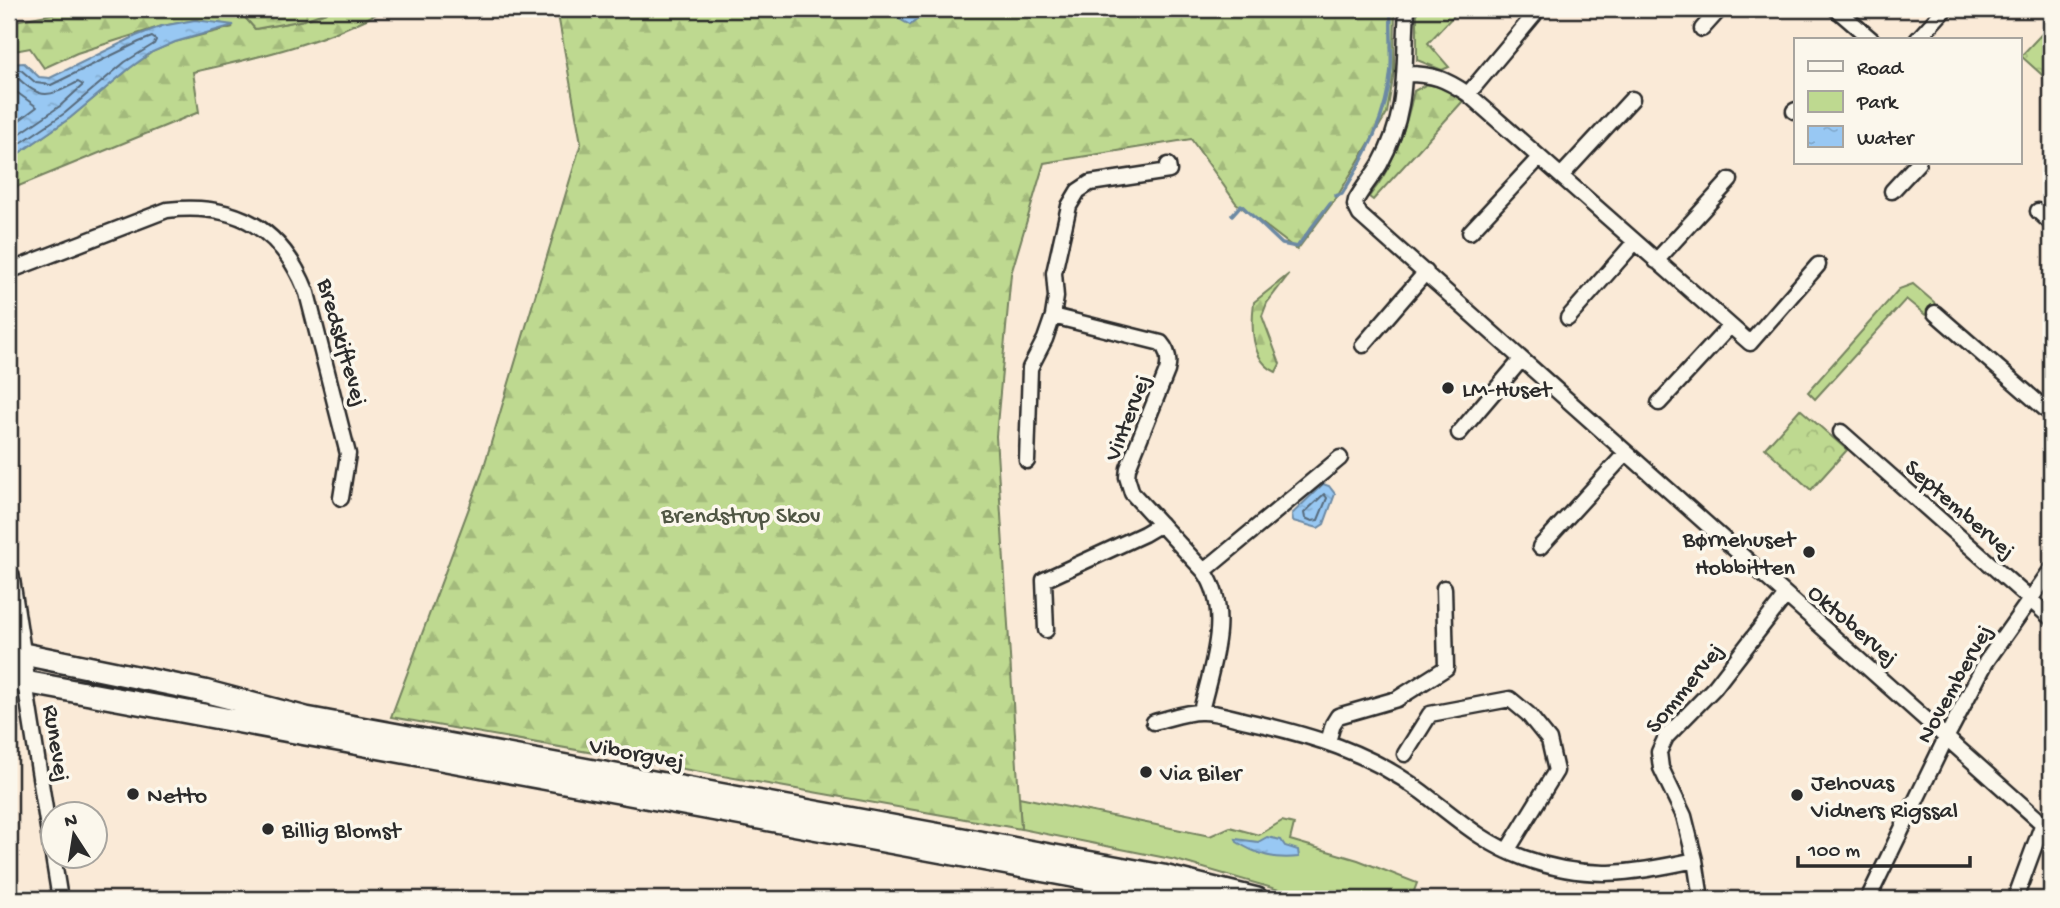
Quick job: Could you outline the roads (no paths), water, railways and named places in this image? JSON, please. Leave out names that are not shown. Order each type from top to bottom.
[{"type":"main road","name":"Viborgvej","points":[[15,652],[204,691],[306,718],[1163,876],[1257,899]]},
{"type":"main road","name":"Viborgvej","points":[[17,680],[1121,885],[1184,899]]},
{"type":"street","points":[[1407,9],[1406,74],[1428,74],[1445,79],[1468,94],[1749,343],[1818,265]]},
{"type":"street","points":[[1702,30],[1720,9]]},
{"type":"street","points":[[1836,9],[1864,38]]},
{"type":"street","points":[[1919,38],[1945,9]]},
{"type":"street","points":[[1468,94],[1534,15]]},
{"type":"street","name":"Oktobervej","points":[[1406,74],[1399,118],[1387,151],[1356,200],[1355,205],[1360,215],[2047,827]]},
{"type":"street","points":[[1562,176],[1632,99]]},
{"type":"street","points":[[1470,232],[1539,158]]},
{"type":"street","points":[[1892,191],[1917,164]]},
{"type":"street","points":[[1027,461],[1030,368],[1045,340],[1053,316],[1056,297],[1054,273],[1069,206],[1074,196],[1090,183],[1169,171],[1168,165]]},
{"type":"street","points":[[1657,261],[1730,180]]},
{"type":"street","name":"Bredskiftevej","points":[[9,271],[167,210],[193,207],[219,210],[243,218],[265,231],[284,249],[298,270],[307,293],[348,454],[341,498]]},
{"type":"street","points":[[2038,211],[2051,223]]},
{"type":"street","points":[[1569,318],[1635,242]]},
{"type":"street","points":[[1363,345],[1426,272]]},
{"type":"street","points":[[1935,313],[2051,414]]},
{"type":"street","name":"Vintervej","points":[[1053,316],[1161,342],[1166,351],[1169,364],[1167,371],[1128,468],[1127,477],[1132,492],[1204,571],[1213,586],[1219,617],[1201,711]]},
{"type":"street","points":[[1660,403],[1730,326]]},
{"type":"street","points":[[1459,432],[1521,360]]},
{"type":"street","name":"Septembervej","points":[[1841,432],[2051,618]]},
{"type":"street","points":[[1540,547],[1626,453]]},
{"type":"street","points":[[1204,571],[1340,458]]},
{"type":"street","points":[[1046,630],[1044,580],[1161,524]]},
{"type":"street","name":"Novembervej","points":[[1868,899],[1986,662],[2051,570]]},
{"type":"street","points":[[9,576],[17,680]]},
{"type":"street","points":[[1328,742],[1332,723],[1338,716],[1398,699],[1446,668],[1444,587]]},
{"type":"street","name":"Sommervej","points":[[1701,899],[1684,816],[1661,768],[1659,752],[1666,737],[1715,687],[1786,595]]},
{"type":"street","name":"Runevej","points":[[17,680],[42,800]]},
{"type":"street","points":[[1405,754],[1430,714],[1510,699],[1528,714],[1549,740],[1556,771],[1507,851]]},
{"type":"street","points":[[1154,722],[1201,711],[1328,742],[1369,758],[1389,770],[1422,792],[1462,825],[1507,851],[1555,867],[1610,874],[1633,873],[1695,860]]},
{"type":"street","points":[[2015,899],[2047,827]]},
{"type":"street","name":"Runevej","points":[[55,870],[60,899]]},
{"type":"water","points":[[894,9],[923,9],[925,14],[910,25],[896,17]]},
{"type":"water","points":[[195,20],[234,25],[175,42],[152,52],[70,118],[9,160],[9,64],[24,63],[39,77],[50,78],[136,36],[162,26]]},
{"type":"water","points":[[1323,484],[1329,486],[1335,494],[1324,524],[1318,528],[1293,521],[1292,514]]},
{"type":"water","points":[[1267,837],[1281,840],[1285,846],[1298,850],[1299,857],[1266,856],[1244,846],[1236,839],[1258,842]]},
{"type":"waterway","points":[[1335,196],[1342,194],[1360,164],[1385,103],[1391,69],[1391,9]]},
{"type":"waterway","points":[[1232,215],[1241,205],[1282,244],[1297,247],[1330,203]]},
{"type":"place","name":"LM-Huset","points":[[1448,388]]},
{"type":"place","name":"Børnehuset Hobbitten","points":[[1809,552]]},
{"type":"place","name":"Via Biler","points":[[1146,772]]},
{"type":"place","name":"Netto","points":[[133,794]]},
{"type":"place","name":"Jehovas Vidners Rigssal","points":[[1797,795]]},
{"type":"place","name":"Billig Blomst","points":[[268,829]]},
{"type":"park label","name":"Brendstrup Skov","points":[[741,514]]}]
